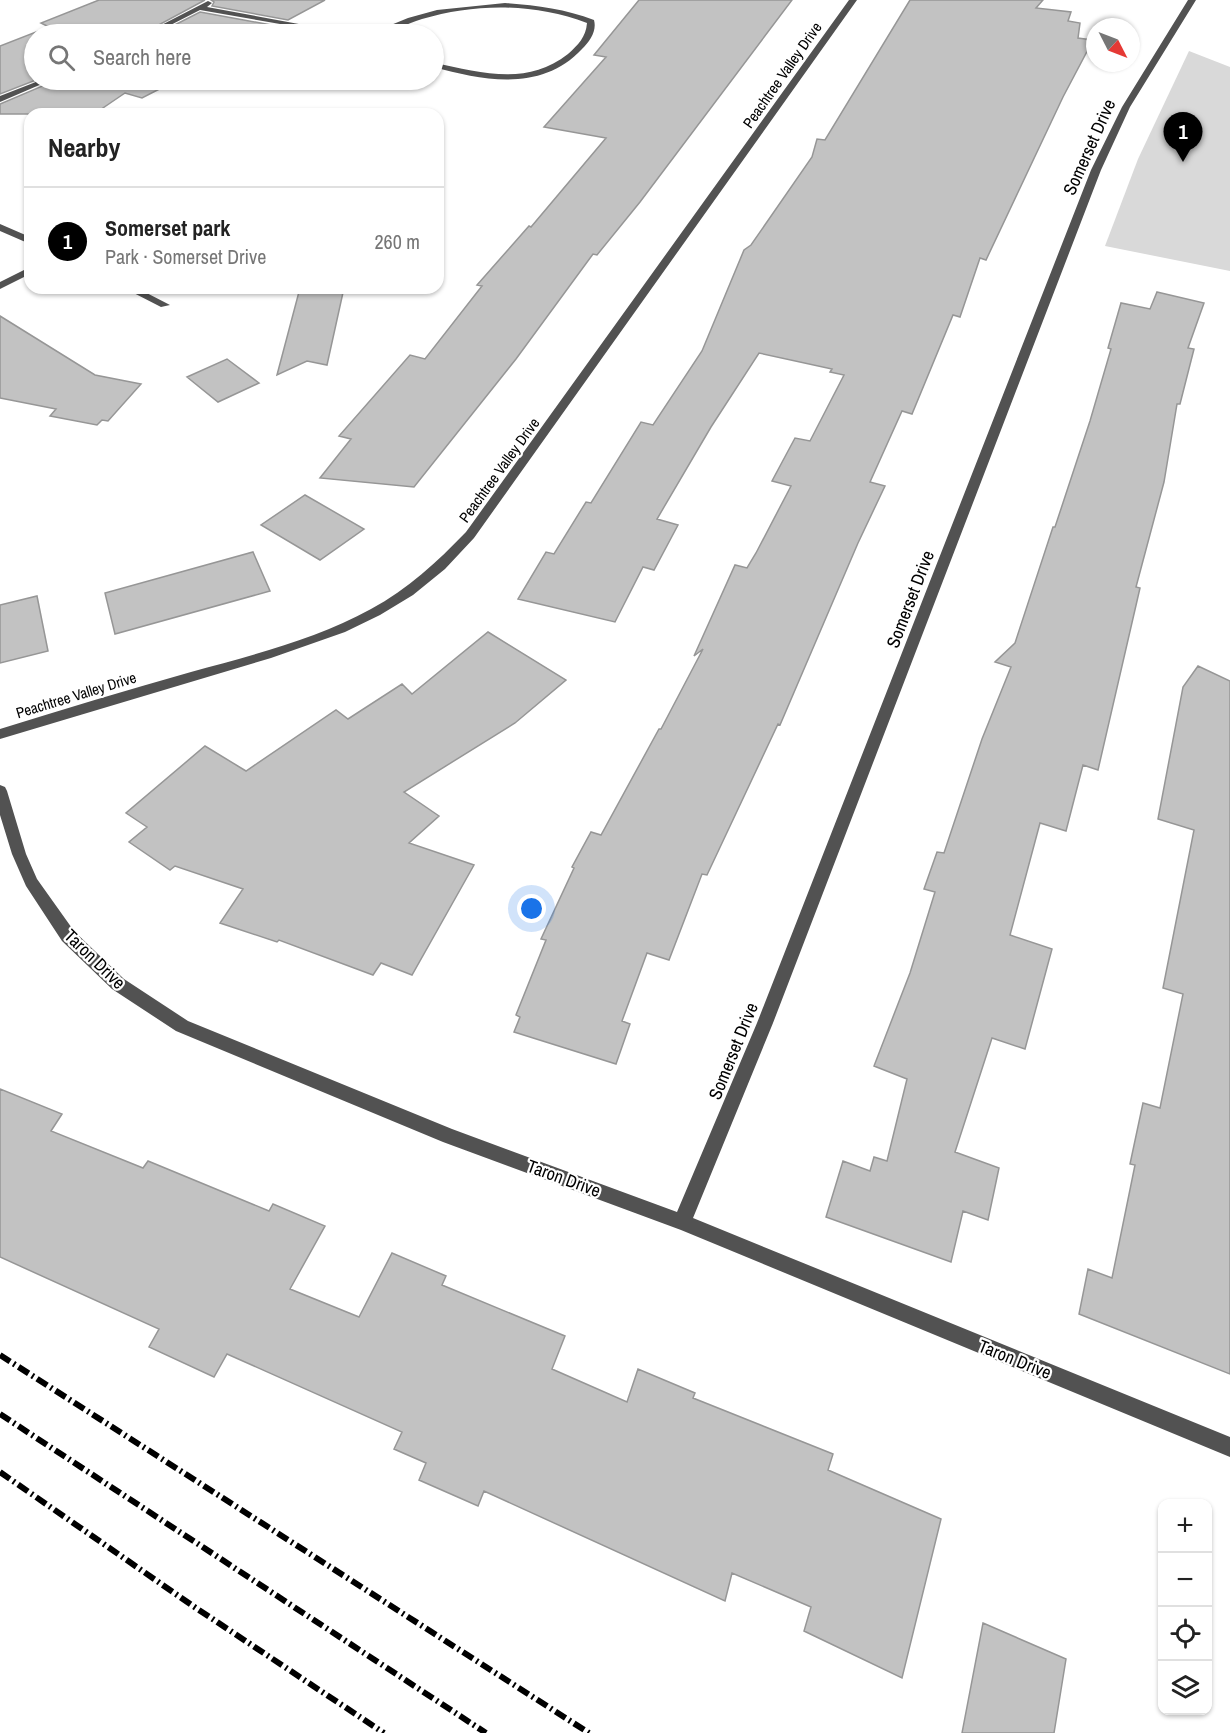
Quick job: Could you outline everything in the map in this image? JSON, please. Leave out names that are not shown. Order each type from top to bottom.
[{"type":"street","points":[[168,24],[213,0]]},
{"type":"street","name":"Peachtree Valley Drive","points":[[0,734],[313,642],[370,617],[438,570],[477,525],[853,0]]},
{"type":"street","name":"Somerset Drive","points":[[682,1222],[765,1023],[1096,170],[1126,107],[1192,0]]},
{"type":"street","points":[[401,24],[435,12],[458,7],[509,1],[572,9],[591,22],[592,29],[582,45],[566,61],[530,77],[486,78],[444,68]]},
{"type":"street","points":[[201,8],[292,24]]},
{"type":"street","points":[[0,99],[24,89]]},
{"type":"street","points":[[0,227],[24,238]]},
{"type":"street","points":[[0,286],[24,273]]},
{"type":"street","points":[[142,294],[165,305]]},
{"type":"street","name":"Taron Drive","points":[[0,791],[19,854],[31,882],[68,936],[118,984],[182,1026],[449,1136],[682,1222],[1230,1447]]},
{"type":"shaded area","points":[[1189,51],[1230,67],[1230,271],[1105,246],[1138,159]]},
{"type":"building","points":[[99,0],[205,0],[161,24],[41,23]]},
{"type":"building","points":[[211,0],[325,0],[288,20],[212,6],[214,2]]},
{"type":"building","points":[[639,0],[792,0],[640,202],[597,255],[593,254],[516,359],[414,487],[320,478],[351,439],[339,436],[410,355],[425,359],[482,286],[477,285],[529,226],[531,227],[606,138],[544,127],[606,57],[594,55]]},
{"type":"building","points":[[910,0],[1043,0],[1036,8],[1071,12],[1068,21],[1080,23],[1078,38],[1086,39],[1086,53],[986,260],[980,258],[960,317],[953,315],[912,414],[902,411],[870,482],[885,486],[780,725],[778,724],[707,875],[702,874],[669,960],[647,953],[622,1021],[630,1024],[616,1064],[514,1032],[520,1017],[516,1015],[546,940],[541,939],[574,868],[572,867],[591,832],[601,835],[703,649],[694,656],[735,565],[747,568],[791,486],[772,481],[795,438],[810,441],[844,375],[830,372],[832,369],[759,353],[711,427],[657,519],[678,525],[654,570],[643,567],[615,622],[518,599],[546,552],[554,554],[586,502],[591,503],[641,422],[653,425],[702,351],[744,250],[751,245],[812,157],[817,139],[825,140]]},
{"type":"building","points":[[200,12],[266,24],[177,24]]},
{"type":"building","points":[[24,37],[24,85],[0,94],[0,46]]},
{"type":"building","points":[[33,90],[158,90],[142,98],[125,93],[103,108],[24,108],[24,114],[0,114],[0,104]]},
{"type":"building","points":[[1157,292],[1204,303],[1188,348],[1194,349],[1180,404],[1177,404],[1164,482],[1136,587],[1140,588],[1098,770],[1083,765],[1066,831],[1040,823],[1010,935],[1052,949],[1025,1049],[992,1038],[955,1152],[999,1168],[988,1220],[963,1211],[951,1262],[826,1217],[843,1161],[870,1171],[874,1157],[887,1161],[907,1079],[874,1066],[910,973],[935,892],[924,889],[937,852],[944,853],[982,739],[1011,667],[995,662],[1015,643],[1090,421],[1111,349],[1108,348],[1121,303],[1150,309]]},
{"type":"building","points":[[298,294],[343,294],[327,365],[307,361],[277,375]]},
{"type":"building","points":[[0,316],[95,375],[141,384],[108,421],[102,420],[97,425],[50,416],[56,409],[0,398]]},
{"type":"building","points":[[227,359],[259,383],[218,402],[187,377]]},
{"type":"building","points":[[305,495],[364,529],[320,560],[261,525]]},
{"type":"building","points":[[253,552],[270,591],[115,634],[105,593]]},
{"type":"building","points":[[37,596],[48,651],[0,663],[0,605]]},
{"type":"building","points":[[488,632],[566,680],[515,723],[404,792],[439,816],[409,843],[474,865],[412,975],[381,963],[373,975],[279,940],[277,942],[220,923],[243,889],[175,866],[170,870],[129,842],[147,827],[126,813],[205,746],[246,771],[336,710],[348,719],[402,684],[412,694]]},
{"type":"building","points":[[1198,666],[1230,681],[1230,1374],[1079,1314],[1088,1269],[1112,1278],[1135,1165],[1130,1164],[1143,1103],[1160,1108],[1183,994],[1163,988],[1194,830],[1158,819],[1183,687]]},
{"type":"building","points":[[0,1089],[62,1114],[51,1131],[143,1168],[148,1161],[269,1211],[273,1204],[325,1226],[290,1289],[359,1317],[392,1253],[446,1276],[442,1285],[565,1336],[552,1369],[627,1402],[638,1369],[695,1393],[693,1398],[833,1454],[828,1470],[941,1519],[902,1678],[804,1631],[811,1607],[732,1573],[725,1601],[484,1491],[478,1506],[419,1480],[426,1463],[394,1449],[402,1432],[227,1354],[214,1377],[149,1347],[159,1329],[0,1257]]},
{"type":"building","points":[[983,1623],[1066,1659],[1054,1733],[962,1733]]},
{"type":"railway","points":[[0,1355],[589,1733]]},
{"type":"railway","points":[[0,1414],[486,1733]]},
{"type":"railway","points":[[0,1472],[193,1606],[384,1733]]},
{"type":"place","name":"Somerset park","points":[[1183,162]]}]
